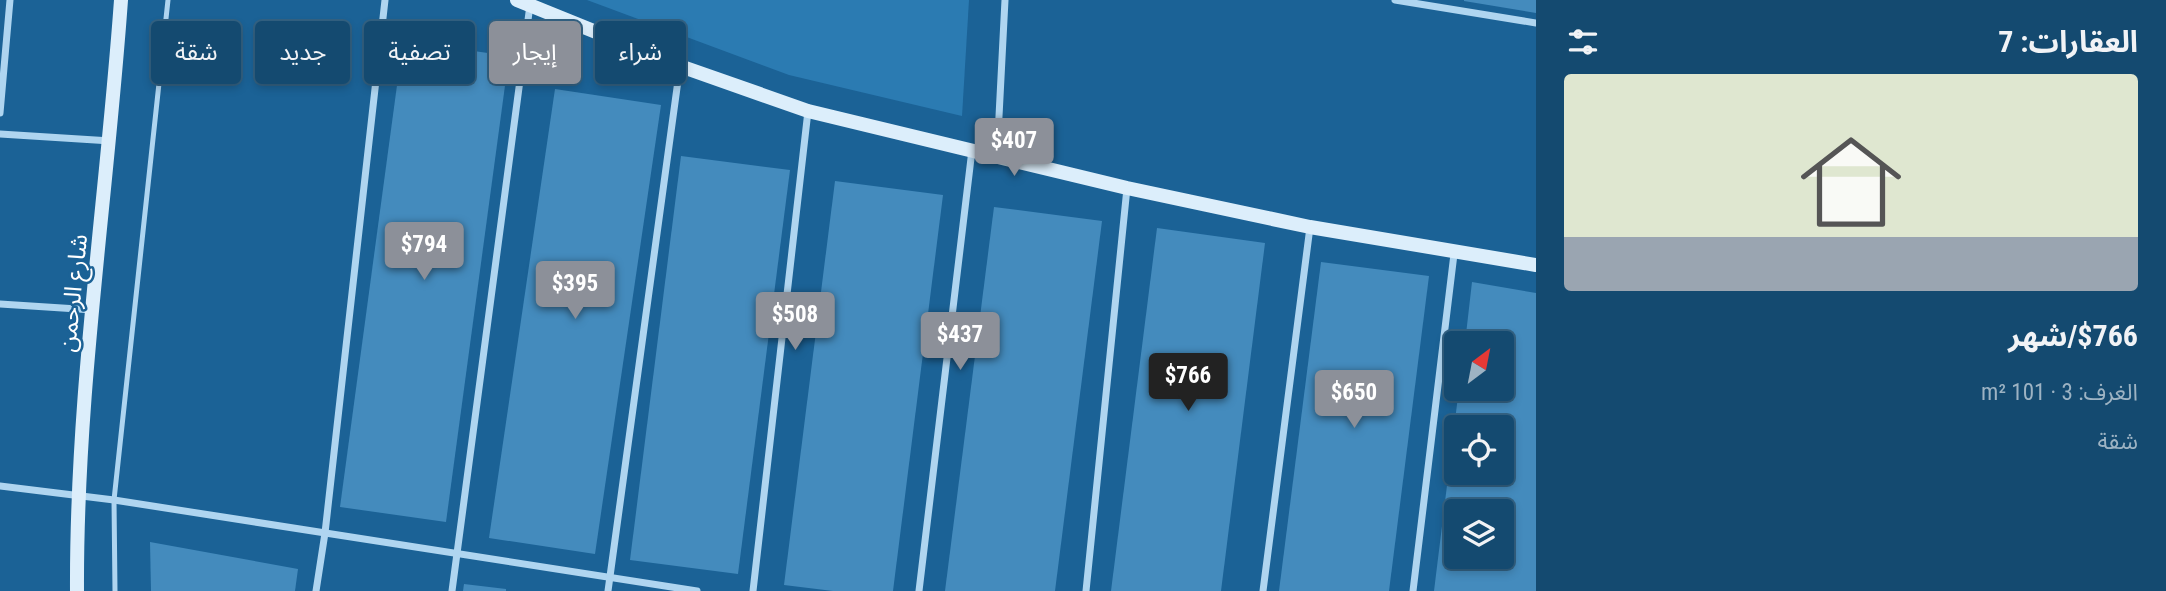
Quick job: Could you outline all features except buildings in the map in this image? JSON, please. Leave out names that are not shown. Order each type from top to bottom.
[{"type":"street","points":[[0,113],[10,0]]},
{"type":"street","name":"شارع الرحمن","points":[[77,591],[76,495],[111,141],[121,0]]},
{"type":"street","points":[[316,591],[325,533],[385,0]]},
{"type":"street","points":[[997,155],[1005,0]]},
{"type":"street","points":[[1395,0],[1536,23]]},
{"type":"street","points":[[452,591],[523,2],[595,31]]},
{"type":"street","points":[[686,68],[808,111],[1127,188],[1310,227],[1454,254],[1536,265]]},
{"type":"street","points":[[608,591],[678,84]]},
{"type":"street","points":[[753,591],[808,111]]},
{"type":"street","points":[[0,134],[111,141]]},
{"type":"street","points":[[919,591],[973,149]]},
{"type":"street","points":[[1086,591],[1127,188]]},
{"type":"street","points":[[1263,591],[1310,227]]},
{"type":"street","points":[[1413,591],[1454,254]]},
{"type":"street","points":[[0,304],[94,310]]},
{"type":"street","points":[[0,486],[114,500],[697,591]]},
{"type":"lane","points":[[115,591],[114,500],[168,0]]},
{"type":"shaded area","points":[[587,0],[969,0],[962,116],[789,75],[686,37],[686,21],[644,21]]}]
